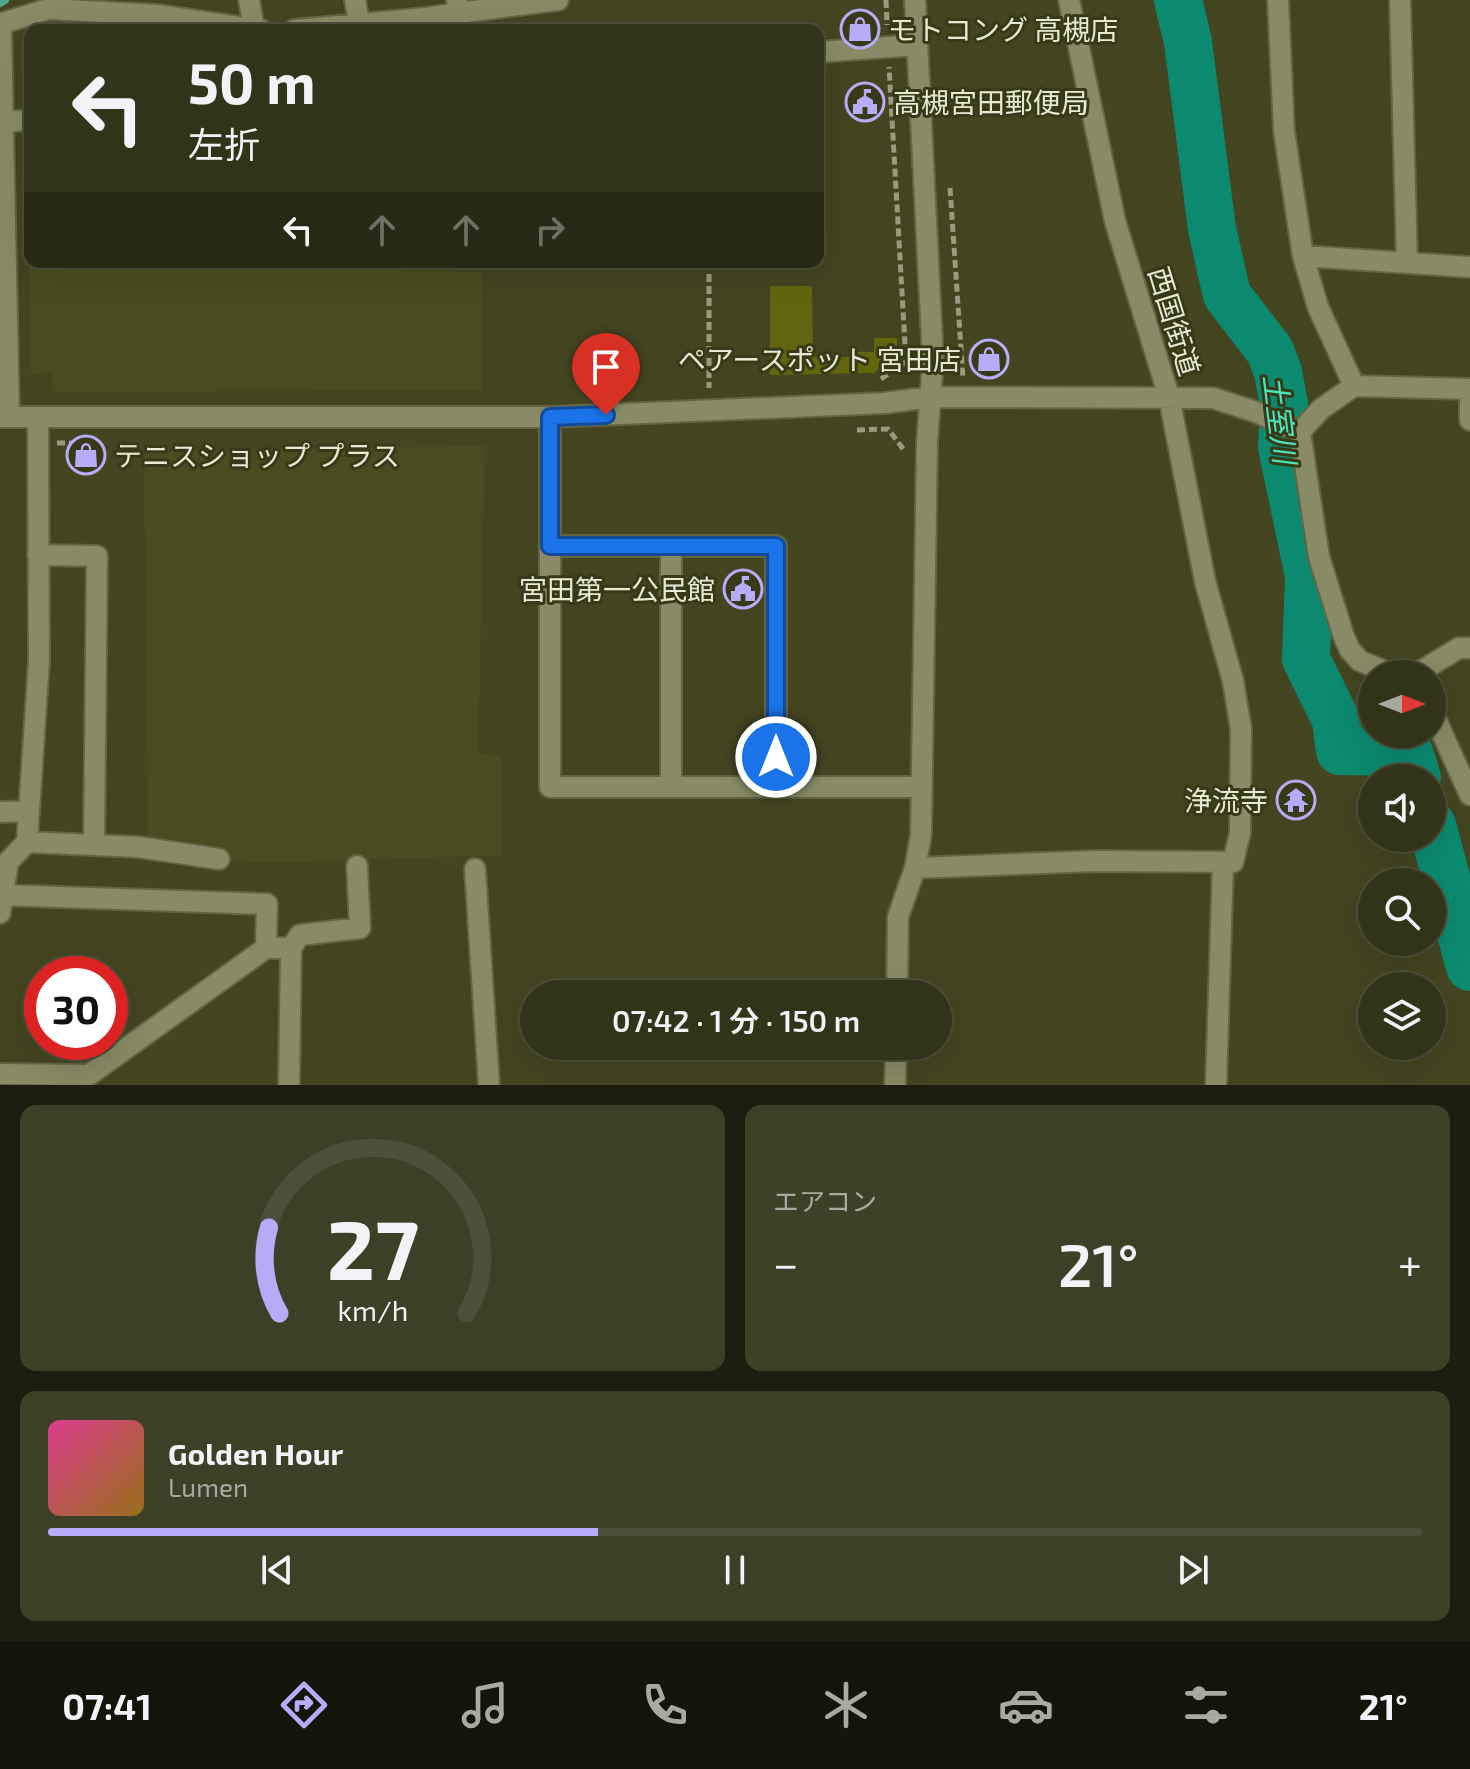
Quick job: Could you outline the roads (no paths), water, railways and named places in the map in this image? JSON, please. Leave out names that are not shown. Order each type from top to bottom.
[{"type":"street","points":[[249,0],[256,24]]},
{"type":"street","points":[[355,0],[359,23]]},
{"type":"street","points":[[350,24],[426,24],[458,6],[558,0]]},
{"type":"street","points":[[897,980],[898,917],[915,868],[921,835],[927,443],[933,360],[915,0]]},
{"type":"street","name":"西国街道","points":[[1069,0],[1115,221],[1169,397],[1213,398],[1256,412],[1300,432]]},
{"type":"street","points":[[1278,0],[1284,131],[1303,256],[1318,307],[1354,386]]},
{"type":"street","points":[[1400,0],[1407,263]]},
{"type":"street","points":[[219,24],[48,4],[0,24],[5,417],[550,417],[855,405],[931,397],[1169,397],[1205,581],[1233,681],[1241,729],[1240,833],[1233,862],[1096,861],[915,868]]},
{"type":"street","points":[[824,52],[917,45]]},
{"type":"street","points":[[3,122],[24,120]]},
{"type":"street","points":[[1303,256],[1470,267]]},
{"type":"street","points":[[1359,660],[1344,637],[1319,557],[1300,432],[1321,409],[1354,386],[1470,389],[1470,420]]},
{"type":"street","points":[[550,417],[550,787],[922,787]]},
{"type":"street","points":[[0,913],[8,862],[27,842],[39,660],[38,418]]},
{"type":"street","points":[[550,546],[776,546],[776,787]]},
{"type":"street","points":[[671,546],[671,787]]},
{"type":"street","points":[[38,555],[97,556],[94,845]]},
{"type":"street","points":[[1439,660],[1459,648],[1470,648]]},
{"type":"street","points":[[1446,742],[1470,795]]},
{"type":"street","points":[[0,812],[29,811]]},
{"type":"street","points":[[27,842],[138,847],[219,859]]},
{"type":"street","points":[[1216,1085],[1223,862]]},
{"type":"street","points":[[289,1085],[291,948],[300,935],[360,928],[357,866]]},
{"type":"street","points":[[475,869],[489,1085]]},
{"type":"street","points":[[1,895],[267,904],[266,948]]},
{"type":"street","points":[[0,1074],[90,1080],[266,948],[291,948]]},
{"type":"street","points":[[895,1085],[896,1060]]},
{"type":"waterway","points":[[0,3],[5,0]]},
{"type":"waterway","name":"土室川","points":[[1178,0],[1188,42],[1212,229],[1227,295],[1270,351],[1278,372],[1284,404],[1282,447],[1309,576],[1306,659],[1336,720],[1340,751],[1409,752],[1413,764]]},
{"type":"waterway","name":"土室川","points":[[1439,852],[1470,967]]},
{"type":"place","name":"モトコング 高槻店","points":[[860,29]]},
{"type":"place","name":"高槻宮田郵便局","points":[[865,102]]},
{"type":"place","name":"ペアースポット 宮田店","points":[[989,359]]},
{"type":"place","name":"テニスショップ プラス","points":[[86,455]]},
{"type":"place","name":"宮田第一公民館","points":[[743,589]]},
{"type":"place","name":"浄流寺","points":[[1296,800]]}]
